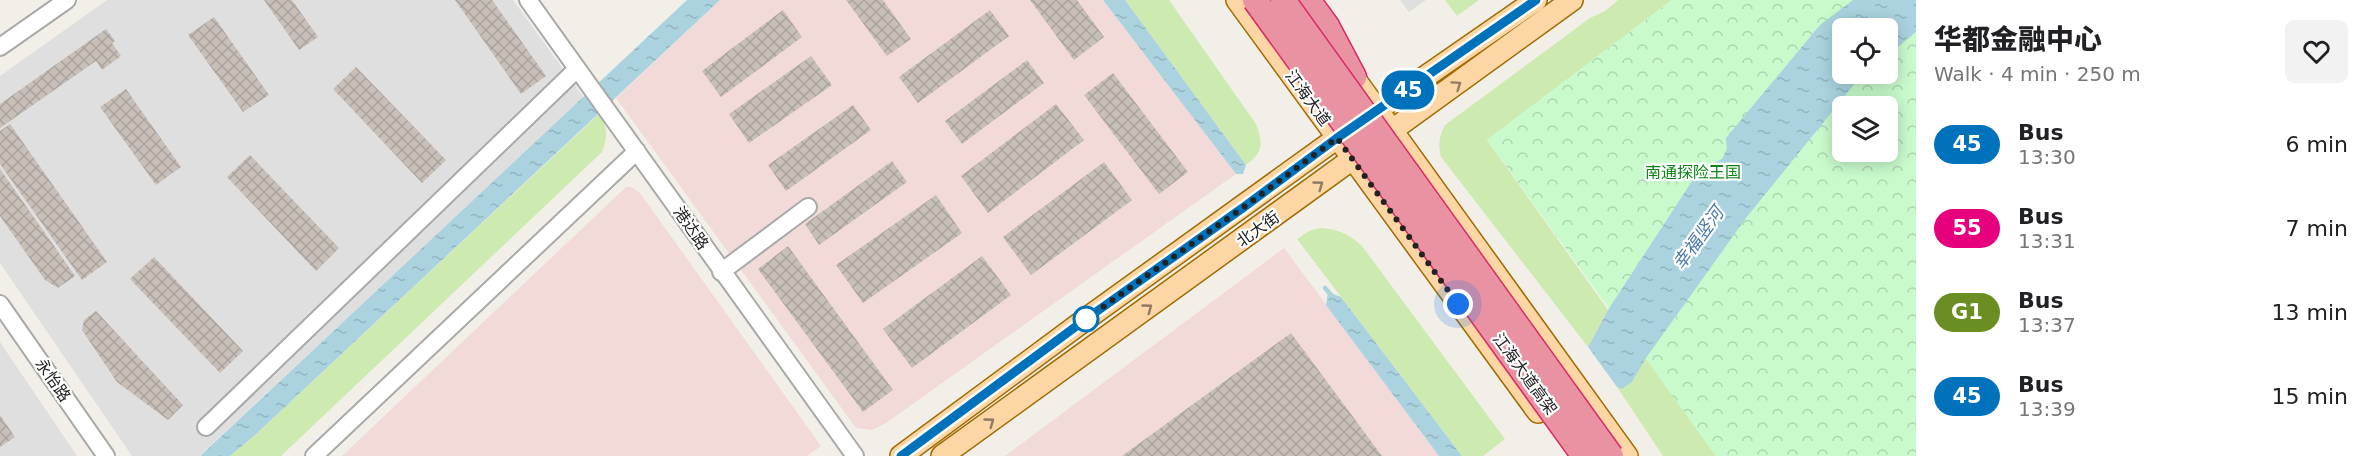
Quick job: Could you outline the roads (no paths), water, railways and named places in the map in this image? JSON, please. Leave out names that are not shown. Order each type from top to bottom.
[{"type":"highway","name":"江海大道高架","points":[[1255,0],[1584,456]]},
{"type":"highway","name":"江海大道高架","points":[[1283,0],[1611,456]]},
{"type":"highway","points":[[1308,0],[1327,26],[1354,77]]},
{"type":"main road","name":"江海大道","points":[[1237,0],[1570,456]]},
{"type":"main road","points":[[1298,0],[1627,456]]},
{"type":"main road","points":[[1322,0],[1336,20],[1354,77]]},
{"type":"main road","name":"北大街","points":[[901,456],[1337,138],[1536,0]]},
{"type":"main road","name":"北大街","points":[[943,456],[1572,0]]},
{"type":"street","points":[[0,47],[67,0]]},
{"type":"street","name":"港达路","points":[[528,0],[855,456]]},
{"type":"street","points":[[206,427],[577,69]]},
{"type":"street","points":[[314,456],[637,151]]},
{"type":"street","points":[[721,272],[808,207]]},
{"type":"street","name":"永怡路","points":[[0,304],[106,456]]},
{"type":"street","points":[[928,436],[943,456]]},
{"type":"water","points":[[687,0],[720,0],[254,436],[230,456],[200,456]]},
{"type":"water","points":[[1103,0],[1125,0],[1246,165],[1243,174],[1236,174]]},
{"type":"water","name":"幸福竖河","points":[[1853,0],[1916,0],[1916,32],[1898,47],[1898,18],[1832,18],[1832,84],[1854,84],[1845,96],[1832,96],[1832,112],[1746,218],[1646,358],[1632,382],[1622,389],[1617,387],[1588,347],[1608,310],[1696,175],[1701,169],[1722,159],[1727,149],[1726,138],[1820,25]]},
{"type":"water","points":[[1328,292],[1341,297],[1462,456],[1439,456],[1326,305]]},
{"type":"waterway","points":[[1325,288],[1332,296]]},
{"type":"park label","name":"南通探险王国","points":[[1693,172]]}]
